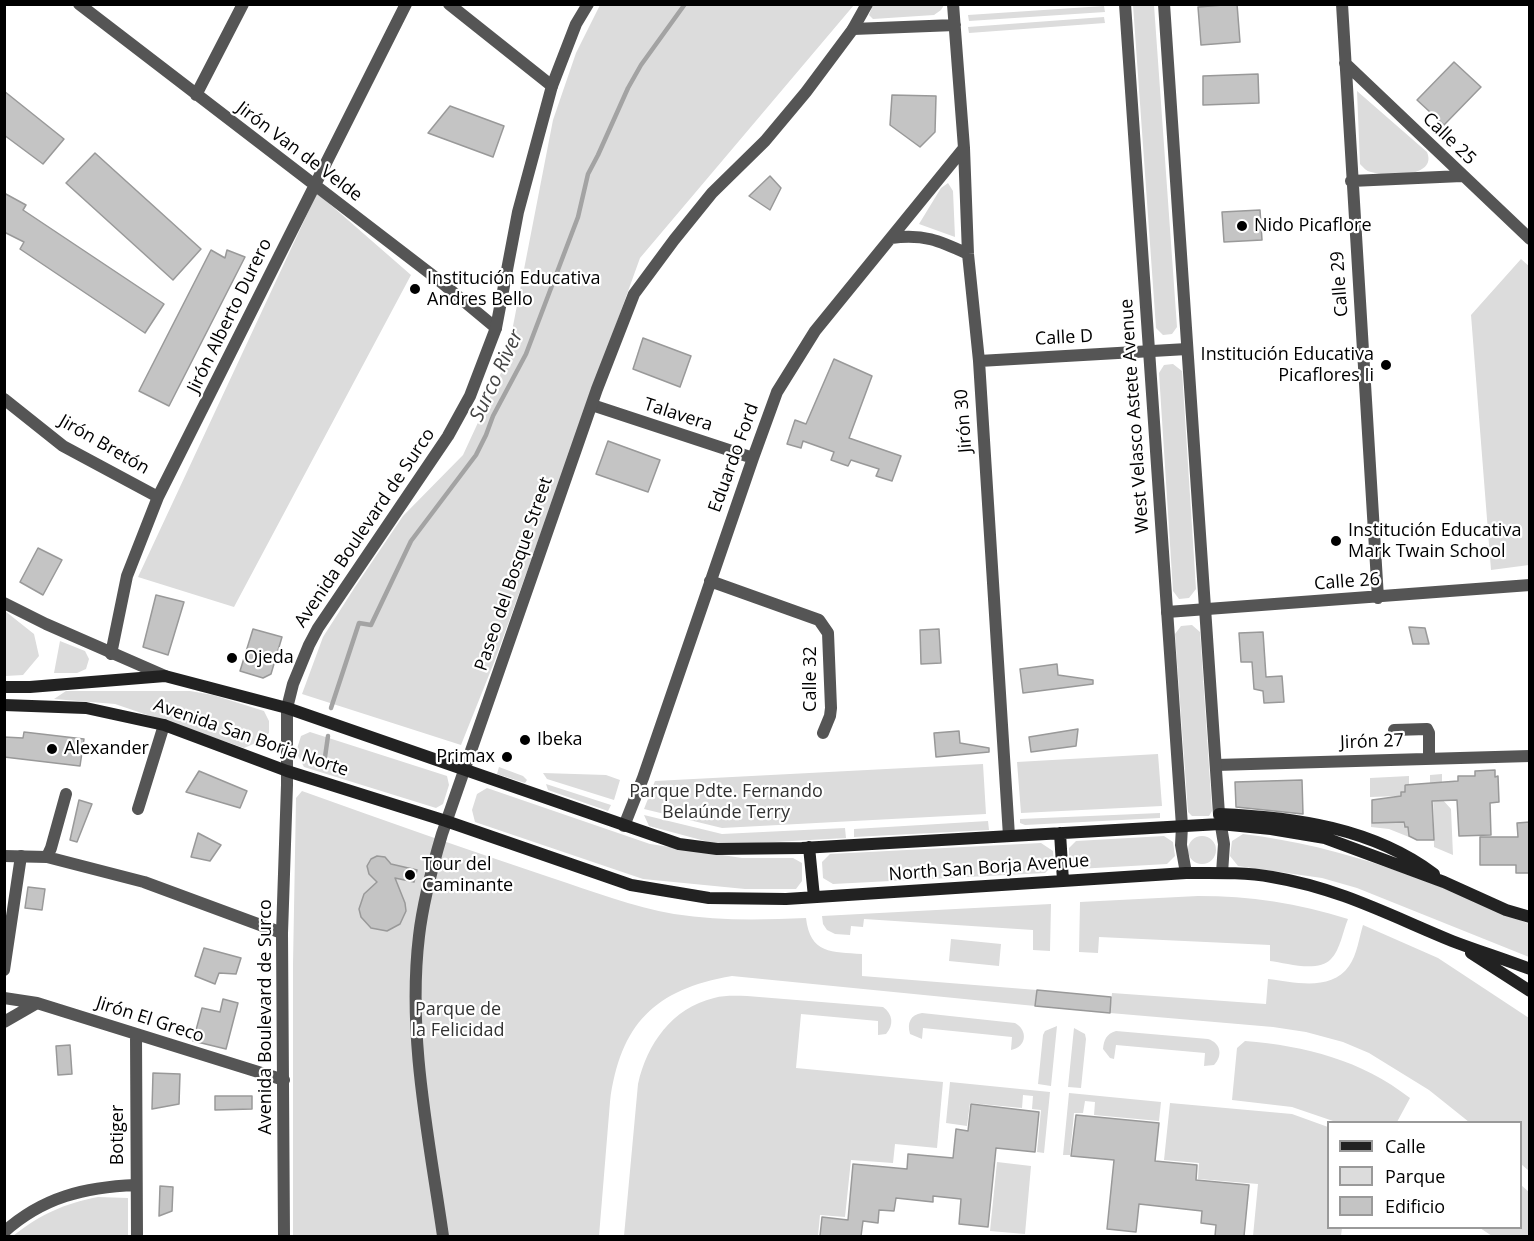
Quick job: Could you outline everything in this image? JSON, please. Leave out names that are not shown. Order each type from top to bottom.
[{"type":"main road","name":"Avenida San Borja Norte","points":[[4,687],[165,676],[287,708],[465,770]]},
{"type":"main road","name":"Avenida San Borja Norte","points":[[4,705],[86,708],[164,725],[287,771],[446,821]]},
{"type":"main road","name":"North San Borja Avenue","points":[[465,770],[679,844],[717,849],[809,847],[1182,826]]},
{"type":"main road","points":[[1182,826],[1220,819],[1325,838],[1530,917]]},
{"type":"main road","name":"North San Borja Avenue","points":[[446,821],[631,885],[709,898],[814,897],[1186,873],[1271,877],[1318,887],[1363,901],[1452,940],[1530,969]]},
{"type":"main road","points":[[1060,833],[1063,881]]},
{"type":"main road","points":[[809,847],[814,897]]},
{"type":"main road","points":[[1452,940],[1530,991]]},
{"type":"street","name":"Jirón Van de Velde","points":[[79,4],[436,278],[496,328]]},
{"type":"street","points":[[196,95],[243,4]]},
{"type":"street","name":"Jirón Alberto Durero","points":[[111,654],[127,576],[158,497],[406,4]]},
{"type":"street","points":[[449,4],[552,86]]},
{"type":"street","name":"Avenida Boulevard de Surco","points":[[284,1236],[282,933],[287,708],[293,684],[314,637],[448,436],[470,396],[496,328],[518,212],[552,86],[576,24],[588,4]]},
{"type":"street","name":"Paseo del Bosque Street","points":[[442,1236],[416,1035],[416,991],[419,937],[427,888],[446,821],[592,405],[634,294],[712,194],[765,141],[806,92],[853,29],[867,4]]},
{"type":"street","name":"Jirón 30","points":[[953,4],[964,148],[968,254],[979,361],[1009,836]]},
{"type":"street","name":"West Velasco Astete Avenue","points":[[1125,4],[1182,826],[1181,845],[1186,873]]},
{"type":"street","points":[[1164,4],[1216,765],[1224,844],[1222,873]]},
{"type":"street","name":"Calle 29","points":[[1342,4],[1378,598]]},
{"type":"street","points":[[853,29],[955,25]]},
{"type":"street","name":"Calle 25","points":[[1345,63],[1530,239]]},
{"type":"street","name":"Eduardo Ford","points":[[624,826],[643,778],[777,392],[815,331],[964,148]]},
{"type":"street","points":[[1351,181],[1462,176]]},
{"type":"street","points":[[891,238],[915,235],[944,242],[968,254]]},
{"type":"street","name":"Calle D","points":[[979,361],[1187,349]]},
{"type":"street","name":"Jirón Bretón","points":[[4,399],[63,446],[158,497]]},
{"type":"street","name":"Talavera","points":[[592,405],[753,458]]},
{"type":"street","name":"Calle 32","points":[[710,581],[819,620],[825,625],[828,633],[831,708],[823,733]]},
{"type":"street","name":"Calle 26","points":[[1167,612],[1530,585]]},
{"type":"street","name":"Avenida San Borja Norte","points":[[4,603],[111,654],[165,676]]},
{"type":"street","points":[[138,809],[164,725]]},
{"type":"street","points":[[1394,730],[1427,729],[1429,758]]},
{"type":"street","name":"Jirón 27","points":[[1216,765],[1530,756]]},
{"type":"street","points":[[47,857],[66,794]]},
{"type":"street","points":[[4,856],[47,857],[144,882],[282,933]]},
{"type":"street","points":[[4,970],[21,856]]},
{"type":"street","name":"Jirón El Greco","points":[[4,998],[38,1003],[284,1080]]},
{"type":"street","points":[[4,1022],[38,1003]]},
{"type":"street","name":"Botiger","points":[[136,1034],[137,1236]]},
{"type":"street","points":[[4,1232],[19,1219],[46,1203],[73,1193],[93,1188],[136,1185]]},
{"type":"green space","points":[[600,5],[854,5],[640,258],[495,660],[461,745],[302,694],[323,637],[355,587],[403,516],[463,455],[506,362],[553,120],[576,53]]},
{"type":"green space","points":[[873,5],[944,5],[934,15],[873,19],[869,15]]},
{"type":"green space","points":[[1133,5],[1154,5],[1177,327],[1172,334],[1163,335],[1156,328]]},
{"type":"green space","points":[[1104,6],[1105,12],[969,21],[968,15]]},
{"type":"green space","points":[[1104,17],[1105,23],[969,33],[968,27]]},
{"type":"green space","points":[[1357,91],[1427,152],[1428,161],[1425,167],[1409,174],[1388,175],[1369,172],[1360,164]]},
{"type":"green space","points":[[948,183],[953,191],[955,237],[919,224],[941,188]]},
{"type":"green space","points":[[317,193],[411,275],[234,607],[138,577]]},
{"type":"green space","points":[[1521,259],[1530,267],[1529,565],[1491,570],[1471,315]]},
{"type":"green space","points":[[1173,364],[1182,371],[1196,589],[1189,598],[1179,599],[1173,591],[1159,373],[1164,365]]},
{"type":"green space","points":[[5,611],[34,634],[39,656],[23,675],[5,676]]},
{"type":"green space","points":[[1192,625],[1200,632],[1212,811],[1209,816],[1192,816],[1188,812],[1175,634],[1181,626]]},
{"type":"green space","points":[[60,641],[85,651],[89,659],[86,669],[77,673],[54,673]]},
{"type":"green space","points":[[66,691],[190,691],[213,695],[264,711],[269,721],[269,733],[258,742],[244,748],[115,704],[54,699]]},
{"type":"green space","points":[[310,732],[447,776],[449,785],[443,804],[436,808],[304,767],[296,752],[301,736]]},
{"type":"green space","points":[[1158,754],[1162,806],[1021,813],[1017,762]]},
{"type":"green space","name":"Parque Pdte. Fernando Belaúnde Terry","points":[[983,764],[986,814],[722,828],[644,809],[655,781]]},
{"type":"green space","points":[[499,767],[523,776],[527,780],[525,783],[497,774]]},
{"type":"green space","points":[[543,773],[606,775],[620,780],[614,800],[547,779]]},
{"type":"green space","points":[[1442,774],[1442,799],[1451,809],[1453,855],[1434,847],[1433,791],[1430,791],[1430,775]]},
{"type":"green space","points":[[1409,776],[1409,784],[1404,784],[1405,792],[1401,792],[1401,796],[1370,797],[1370,778]]},
{"type":"green space","points":[[546,784],[611,805],[608,811],[548,790]]},
{"type":"green space","points":[[487,788],[650,844],[742,858],[793,858],[802,863],[802,881],[796,889],[745,889],[643,879],[475,822],[472,810],[477,794]]},
{"type":"green space","name":"Parque de la Felicidad","points":[[302,791],[489,857],[643,907],[707,918],[806,918],[812,939],[824,949],[862,954],[862,976],[1037,990],[1035,1006],[732,976],[705,982],[682,990],[662,1001],[633,1031],[622,1051],[610,1102],[599,1236],[293,1236],[293,964],[296,798]]},
{"type":"green space","points":[[1160,813],[1160,818],[1025,825],[1020,823],[1020,819]]},
{"type":"green space","points":[[644,815],[722,834],[845,828],[846,838],[720,845],[649,826]]},
{"type":"green space","points":[[988,821],[989,830],[854,837],[854,829]]},
{"type":"green space","points":[[1371,823],[1403,823],[1404,827],[1408,827],[1409,837],[1389,829],[1371,827]]},
{"type":"green space","points":[[1243,834],[1317,847],[1354,857],[1460,894],[1529,924],[1529,957],[1357,888],[1322,878],[1238,866],[1230,856],[1232,841]]},
{"type":"green space","points":[[1164,836],[1173,842],[1175,856],[1167,864],[1077,869],[1069,860],[1069,848],[1076,841]]},
{"type":"green space","points":[[1202,836],[1212,840],[1216,850],[1212,860],[1202,864],[1192,860],[1188,850],[1192,840]]},
{"type":"green space","points":[[1041,843],[1053,851],[1054,864],[1045,873],[833,884],[823,878],[822,862],[830,854]]},
{"type":"green space","points":[[1198,896],[1236,897],[1274,902],[1348,919],[1334,955],[1318,966],[1270,961],[1270,945],[1099,937],[1098,953],[1079,952],[1080,902]]},
{"type":"green space","points":[[1051,904],[1050,951],[1033,950],[1033,930],[864,919],[863,927],[851,926],[850,935],[835,934],[827,930],[822,916]]},
{"type":"green space","points":[[1363,925],[1438,958],[1529,1018],[1529,1171],[1522,1165],[1522,1121],[1468,1121],[1429,1090],[1369,1053],[1343,1042],[1306,1032],[1273,1027],[1110,1013],[1112,993],[1266,1004],[1268,979],[1312,983],[1332,979],[1349,966],[1358,946]]},
{"type":"green space","points":[[951,939],[1001,944],[999,966],[949,961]]},
{"type":"green space","points":[[747,996],[883,1007],[889,1013],[891,1023],[886,1034],[878,1035],[878,1021],[801,1014],[796,1068],[943,1082],[937,1148],[895,1144],[893,1163],[851,1160],[845,1217],[820,1215],[818,1236],[624,1236],[638,1084],[648,1055],[664,1030],[686,1010],[714,998]]},
{"type":"green space","points":[[922,1013],[1015,1023],[1024,1034],[1023,1042],[1011,1050],[1012,1037],[923,1028],[922,1039],[910,1034],[909,1026],[912,1018]]},
{"type":"green space","points":[[1057,1026],[1051,1086],[1038,1084],[1043,1035],[1045,1031]]},
{"type":"green space","points":[[1074,1028],[1085,1034],[1086,1039],[1081,1088],[1068,1087]]},
{"type":"green space","points":[[1116,1031],[1208,1039],[1216,1043],[1219,1058],[1214,1065],[1204,1066],[1205,1053],[1116,1045],[1114,1059],[1110,1058],[1103,1049],[1104,1043],[1108,1036]]},
{"type":"green space","points":[[1245,1041],[1268,1043],[1332,1057],[1372,1074],[1410,1098],[1398,1121],[1333,1121],[1292,1107],[1232,1100],[1237,1048]]},
{"type":"green space","points":[[950,1082],[1050,1092],[1044,1153],[1037,1152],[1041,1110],[1032,1109],[1033,1096],[1023,1095],[1022,1108],[970,1103],[967,1126],[946,1123]]},
{"type":"green space","points":[[1069,1093],[1161,1102],[1159,1121],[1094,1115],[1095,1102],[1085,1101],[1083,1113],[1074,1113],[1070,1155],[1063,1155]]},
{"type":"green space","points":[[1170,1103],[1292,1114],[1327,1127],[1327,1229],[1342,1229],[1341,1236],[1253,1236],[1258,1184],[1198,1179],[1199,1163],[1164,1160]]},
{"type":"green space","points":[[997,1162],[1031,1166],[1025,1234],[990,1231]]},
{"type":"green space","points":[[1522,1186],[1529,1192],[1529,1236],[1492,1236],[1482,1229],[1522,1229]]},
{"type":"green space","points":[[98,1197],[128,1198],[128,1236],[13,1236],[53,1211]]},
{"type":"building","points":[[1237,4],[1240,42],[1201,45],[1198,7]]},
{"type":"building","points":[[1454,62],[1481,87],[1444,125],[1417,100]]},
{"type":"building","points":[[1258,74],[1259,103],[1203,105],[1203,76]]},
{"type":"building","points":[[4,91],[64,139],[43,164],[4,135]]},
{"type":"building","points":[[892,95],[936,96],[935,132],[920,147],[890,125]]},
{"type":"building","points":[[450,106],[504,126],[493,157],[428,133]]},
{"type":"building","points":[[95,153],[201,249],[173,280],[66,183]]},
{"type":"building","points":[[770,176],[781,188],[770,210],[749,196]]},
{"type":"building","points":[[4,193],[26,205],[23,210],[164,304],[145,333],[20,249],[24,242],[4,232]]},
{"type":"building","name":"Nido Picaflore","points":[[1260,210],[1262,240],[1224,242],[1222,212]]},
{"type":"building","points":[[211,250],[225,258],[227,250],[245,257],[169,406],[139,391]]},
{"type":"building","points":[[643,338],[691,356],[680,387],[633,369]]},
{"type":"building","points":[[834,359],[872,376],[849,438],[901,456],[892,481],[876,476],[879,469],[851,460],[848,466],[831,460],[834,452],[803,441],[801,448],[787,444],[795,420],[806,424]]},
{"type":"building","points":[[608,441],[660,460],[648,492],[596,474]]},
{"type":"building","points":[[38,548],[62,560],[43,595],[20,582]]},
{"type":"building","points":[[156,595],[184,602],[168,655],[143,647]]},
{"type":"building","points":[[1409,627],[1425,628],[1429,644],[1413,644]]},
{"type":"building","points":[[253,629],[282,637],[271,674],[263,678],[240,671]]},
{"type":"building","points":[[939,629],[941,663],[921,664],[920,630]]},
{"type":"building","points":[[1263,632],[1266,677],[1282,676],[1284,702],[1264,703],[1263,691],[1254,689],[1252,662],[1241,662],[1239,633]]},
{"type":"building","points":[[1057,664],[1058,675],[1093,680],[1093,684],[1023,693],[1020,669]]},
{"type":"building","points":[[1078,729],[1076,746],[1031,752],[1029,737]]},
{"type":"building","points":[[959,731],[960,743],[989,748],[989,752],[936,757],[934,733]]},
{"type":"building","name":"Alexander","points":[[24,732],[84,739],[80,766],[4,757],[4,737],[23,738]]},
{"type":"building","points":[[1495,770],[1495,777],[1498,776],[1499,802],[1490,803],[1491,835],[1459,836],[1457,800],[1432,801],[1434,840],[1417,840],[1409,836],[1408,827],[1405,827],[1404,822],[1372,823],[1372,800],[1401,796],[1401,792],[1405,792],[1405,785],[1458,781],[1458,776],[1475,776],[1475,771]]},
{"type":"building","points":[[199,771],[247,791],[240,808],[186,792]]},
{"type":"building","points":[[1302,780],[1303,814],[1236,807],[1235,782]]},
{"type":"building","points":[[79,800],[92,804],[77,842],[70,840]]},
{"type":"building","points":[[1530,822],[1530,873],[1516,873],[1516,865],[1480,865],[1480,837],[1518,837],[1517,823]]},
{"type":"building","points":[[198,833],[221,845],[210,861],[191,857]]},
{"type":"building","points":[[377,856],[385,857],[391,864],[417,870],[414,882],[395,878],[406,911],[400,924],[387,931],[371,928],[361,917],[359,909],[364,894],[377,882],[369,874],[367,866],[371,859]]},
{"type":"building","points":[[28,887],[45,889],[42,910],[25,908]]},
{"type":"building","points":[[204,948],[241,958],[236,974],[219,973],[215,984],[195,976]]},
{"type":"building","points":[[1037,990],[1111,997],[1110,1013],[1035,1006]]},
{"type":"building","points":[[223,999],[238,1003],[226,1049],[193,1041],[202,1008],[220,1012]]},
{"type":"building","points":[[70,1045],[72,1074],[58,1075],[56,1046]]},
{"type":"building","points":[[153,1073],[180,1074],[179,1104],[152,1109]]},
{"type":"building","points":[[215,1096],[252,1096],[252,1109],[215,1110]]},
{"type":"building","points":[[971,1104],[1039,1112],[1035,1152],[996,1148],[988,1227],[959,1224],[961,1199],[933,1196],[933,1202],[896,1198],[894,1211],[879,1210],[878,1223],[863,1221],[861,1236],[820,1236],[822,1217],[848,1220],[853,1164],[907,1169],[908,1154],[953,1158],[956,1129],[968,1131]]},
{"type":"building","points":[[1076,1115],[1159,1123],[1155,1161],[1197,1165],[1196,1180],[1249,1185],[1244,1236],[1215,1236],[1216,1225],[1201,1223],[1202,1211],[1139,1204],[1136,1232],[1107,1229],[1114,1160],[1071,1156]]},
{"type":"building","points":[[160,1186],[173,1187],[172,1211],[159,1216]]},
{"type":"waterway","name":"Surco River","points":[[331,708],[359,623],[371,625],[411,541],[476,455],[493,416],[526,354],[578,217],[588,174],[641,65],[685,4]]},
{"type":"waterway","name":"Surco River","points":[[324,764],[328,736]]},
{"type":"place","name":"Nido Picaflore","points":[[1242,226]]},
{"type":"place","name":"Institución Educativa Andres Bello","points":[[415,289]]},
{"type":"place","name":"Institución Educativa Picaflores Ii","points":[[1386,365]]},
{"type":"place","name":"Institución Educativa Mark Twain School","points":[[1336,541]]},
{"type":"place","name":"Ojeda","points":[[232,658]]},
{"type":"place","name":"Ibeka","points":[[525,740]]},
{"type":"place","name":"Alexander","points":[[52,749]]},
{"type":"place","name":"Primax","points":[[507,757]]},
{"type":"place","name":"Tour del Caminante","points":[[410,875]]}]
